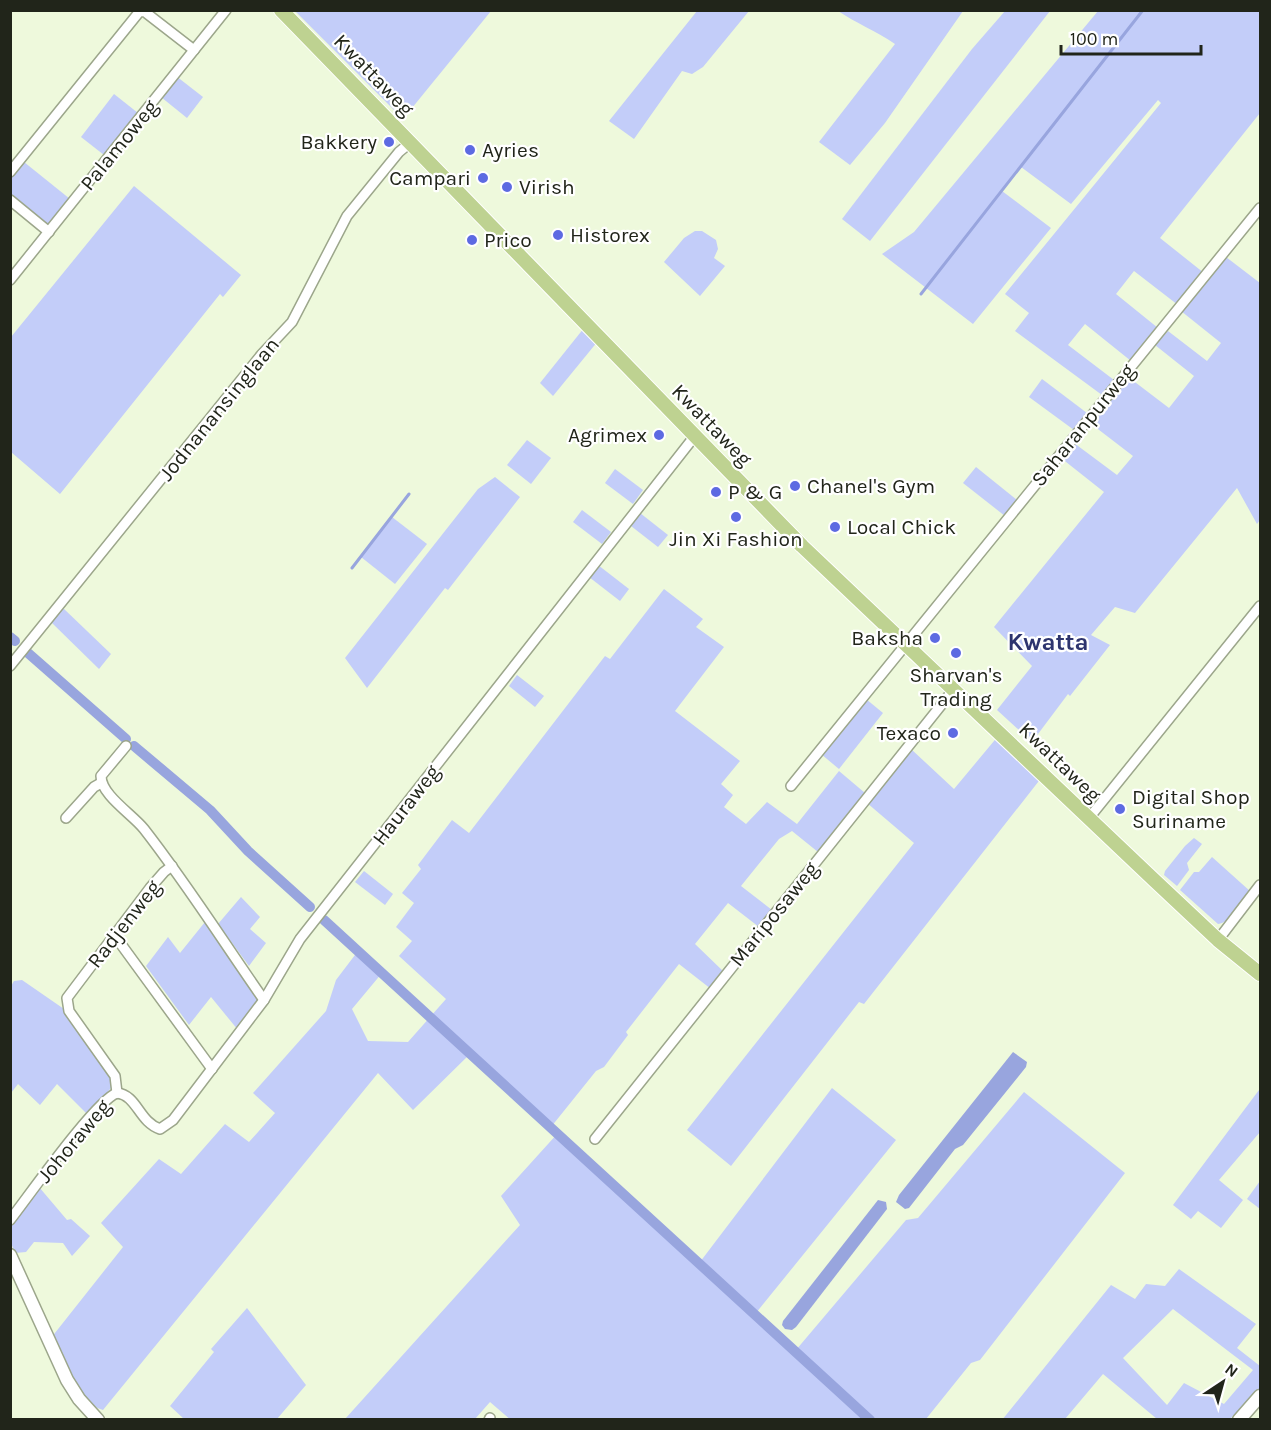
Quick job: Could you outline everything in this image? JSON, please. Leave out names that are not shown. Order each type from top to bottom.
[{"type":"main road","name":"Kwattaweg","points":[[281,10],[802,546],[1218,940],[1260,974]]},
{"type":"street","name":"Palamoweg","points":[[10,280],[226,10]]},
{"type":"street","points":[[10,172],[140,11],[145,12],[194,50]]},
{"type":"street","name":"Jodnanansinglaan","points":[[10,666],[262,354],[292,322],[347,216],[399,152],[411,142]]},
{"type":"street","points":[[10,200],[49,232]]},
{"type":"street","name":"Saharanpurweg","points":[[791,786],[1260,208]]},
{"type":"street","name":"Hauraweg","points":[[117,1093],[128,1096],[145,1121],[160,1129],[173,1120],[264,1000],[300,939],[694,437]]},
{"type":"street","points":[[1089,818],[1260,606]]},
{"type":"street","name":"Mariposaweg","points":[[595,1139],[954,689]]},
{"type":"street","points":[[126,746],[101,777],[102,787],[141,826],[172,866]]},
{"type":"street","points":[[66,818],[94,787],[101,783]]},
{"type":"street","name":"Radjenweg","points":[[117,1093],[115,1076],[69,1011],[67,998],[150,888],[172,866],[264,1000]]},
{"type":"street","points":[[1218,940],[1260,885]]},
{"type":"street","points":[[115,936],[212,1069]]},
{"type":"street","name":"Johoraweg","points":[[10,1220],[106,1099],[117,1093]]},
{"type":"street","points":[[10,1255],[67,1380],[79,1399],[99,1419]]},
{"type":"street","points":[[1239,1419],[1260,1396]]},
{"type":"shaded area","points":[[295,11],[491,11],[403,119]]},
{"type":"shaded area","points":[[697,11],[749,11],[703,67],[692,74],[682,71],[634,139],[609,121]]},
{"type":"shaded area","points":[[838,11],[963,11],[885,123],[850,165],[819,142],[895,44]]},
{"type":"shaded area","points":[[1005,11],[1050,11],[870,241],[842,219],[972,49]]},
{"type":"shaded area","points":[[1098,11],[1260,11],[1260,113],[1160,238],[1204,273],[1178,305],[1134,271],[1116,294],[1158,328],[1131,361],[1085,324],[1068,345],[1114,380],[1102,395],[1015,331],[1029,313],[1005,294],[1161,103],[1158,100],[1071,204],[1021,167],[1002,191],[1051,228],[973,324],[882,254],[914,232]]},
{"type":"shaded area","points":[[176,76],[203,97],[187,118],[161,97]]},
{"type":"shaded area","points":[[114,94],[138,113],[104,155],[81,137]]},
{"type":"shaded area","points":[[24,162],[70,199],[47,225],[11,197],[11,177]]},
{"type":"shaded area","points":[[134,186],[241,275],[223,297],[220,294],[60,494],[11,452],[11,337]]},
{"type":"shaded area","points":[[695,231],[702,231],[716,240],[718,249],[714,258],[725,266],[700,296],[664,262],[684,238]]},
{"type":"shaded area","points":[[1226,257],[1260,283],[1260,520],[1257,524],[1237,488],[1135,613],[1115,607],[1091,635],[1110,645],[1070,696],[1068,694],[1032,742],[997,710],[1032,666],[994,627],[1104,492],[1061,458],[1074,443],[1117,475],[1133,456],[1090,423],[1127,376],[1169,408],[1194,376],[1155,345],[1168,331],[1207,361],[1221,343],[1181,311]]},
{"type":"shaded area","points":[[584,328],[598,341],[553,396],[540,383]]},
{"type":"shaded area","points":[[1042,379],[1087,413],[1074,430],[1029,397]]},
{"type":"shaded area","points":[[527,440],[551,458],[531,484],[507,465]]},
{"type":"shaded area","points":[[976,467],[1017,500],[1005,516],[963,483]]},
{"type":"shaded area","points":[[615,469],[643,490],[633,504],[605,483]]},
{"type":"shaded area","points":[[495,477],[520,497],[448,590],[445,588],[367,688],[345,658],[478,489]]},
{"type":"shaded area","points":[[582,510],[611,532],[602,544],[573,522]]},
{"type":"shaded area","points":[[640,513],[668,535],[658,547],[631,526]]},
{"type":"shaded area","points":[[392,517],[427,544],[395,584],[361,557]]},
{"type":"shaded area","points":[[598,565],[629,589],[620,601],[589,577]]},
{"type":"shaded area","points":[[664,589],[703,619],[696,627],[724,647],[675,711],[740,761],[721,784],[733,795],[724,807],[746,824],[767,802],[797,824],[839,771],[865,793],[818,852],[792,831],[779,839],[741,886],[772,910],[759,927],[728,903],[695,944],[724,972],[711,989],[679,964],[626,1032],[628,1035],[604,1067],[596,1071],[551,1127],[471,1053],[413,1110],[378,1073],[103,1410],[94,1406],[78,1390],[51,1338],[123,1247],[101,1223],[159,1159],[181,1174],[225,1124],[249,1142],[275,1113],[253,1093],[326,1011],[336,980],[358,951],[382,973],[352,1009],[368,1041],[408,1042],[446,999],[399,956],[412,941],[396,927],[414,903],[402,893],[421,869],[418,865],[452,820],[469,833],[605,656],[610,659]]},
{"type":"shaded area","points":[[63,608],[111,654],[99,669],[51,622]]},
{"type":"shaded area","points":[[517,675],[544,696],[535,707],[509,686]]},
{"type":"shaded area","points":[[866,699],[883,713],[839,769],[821,754]]},
{"type":"shaded area","points":[[999,735],[1042,777],[864,1004],[859,1002],[731,1166],[687,1130],[914,843],[867,803],[911,749],[954,789]]},
{"type":"shaded area","points":[[1194,838],[1202,844],[1187,863],[1189,870],[1177,886],[1164,875],[1165,871]]},
{"type":"shaded area","points":[[1212,857],[1251,892],[1228,920],[1218,924],[1180,890],[1194,872],[1199,872]]},
{"type":"shaded area","points":[[364,871],[393,894],[385,905],[355,882]]},
{"type":"shaded area","points":[[241,897],[260,917],[250,929],[266,943],[249,966],[218,924]]},
{"type":"shaded area","points":[[205,922],[258,997],[259,1001],[238,1030],[211,997],[189,1025],[146,966],[168,937],[180,953]]},
{"type":"shaded area","points":[[22,980],[64,1009],[113,1077],[111,1088],[88,1115],[57,1084],[40,1105],[18,1084],[11,1093],[11,986],[14,981]]},
{"type":"shaded area","points":[[1013,1052],[1027,1062],[1026,1067],[963,1145],[955,1149],[909,1208],[905,1209],[896,1202],[899,1195]]},
{"type":"shaded area","points":[[832,1088],[896,1140],[756,1313],[796,1350],[906,1220],[918,1218],[1024,1092],[1125,1173],[980,1360],[971,1363],[926,1419],[511,1420],[490,1402],[475,1419],[345,1419],[520,1225],[501,1196],[558,1133],[700,1262]]},
{"type":"shaded area","points":[[1259,1090],[1260,1132],[1219,1180],[1243,1200],[1221,1228],[1198,1211],[1191,1219],[1173,1205]]},
{"type":"shaded area","points":[[1260,1181],[1260,1209],[1247,1199]]},
{"type":"shaded area","points":[[39,1187],[67,1220],[71,1219],[90,1236],[72,1256],[63,1243],[34,1242],[26,1252],[15,1253],[11,1243],[10,1225]]},
{"type":"shaded area","points":[[878,1200],[886,1202],[887,1209],[796,1327],[792,1330],[785,1329],[782,1325],[783,1321]]},
{"type":"shaded area","points":[[1179,1269],[1256,1324],[1237,1348],[1260,1366],[1260,1389],[1230,1419],[1157,1419],[1103,1374],[1065,1419],[1002,1420],[1111,1285],[1135,1299],[1146,1284],[1165,1286]],"holes":[[[1173,1309],[1253,1370],[1224,1404],[1184,1383],[1167,1405],[1123,1358]]]},
{"type":"shaded area","points":[[247,1308],[306,1385],[277,1419],[184,1419],[170,1406],[214,1352],[211,1349]]},
{"type":"waterway","points":[[921,294],[1143,10]]},
{"type":"waterway","points":[[352,568],[409,494]]},
{"type":"waterway","points":[[10,637],[15,641]]},
{"type":"waterway","points":[[28,653],[126,739]]},
{"type":"waterway","points":[[134,746],[210,810],[248,851],[310,907]]},
{"type":"waterway","points":[[324,920],[870,1420]]},
{"type":"place","name":"Bakkery","points":[[389,142]]},
{"type":"place","name":"Ayries","points":[[470,150]]},
{"type":"place","name":"Campari","points":[[483,178]]},
{"type":"place","name":"Virish","points":[[507,187]]},
{"type":"place","name":"Historex","points":[[558,235]]},
{"type":"place","name":"Prico","points":[[472,240]]},
{"type":"place","name":"Agrimex","points":[[659,435]]},
{"type":"place","name":"Chanel's Gym","points":[[795,486]]},
{"type":"place","name":"P & G","points":[[716,492]]},
{"type":"place","name":"Jin Xi Fashion","points":[[736,517]]},
{"type":"place","name":"Local Chick","points":[[835,527]]},
{"type":"place","name":"Baksha","points":[[935,638]]},
{"type":"place","name":"Sharvan's Trading","points":[[956,653]]},
{"type":"place","name":"Texaco","points":[[953,733]]},
{"type":"place","name":"Digital Shop Suriname","points":[[1120,809]]},
{"type":"district","name":"Kwatta","points":[[1048,642]]}]
